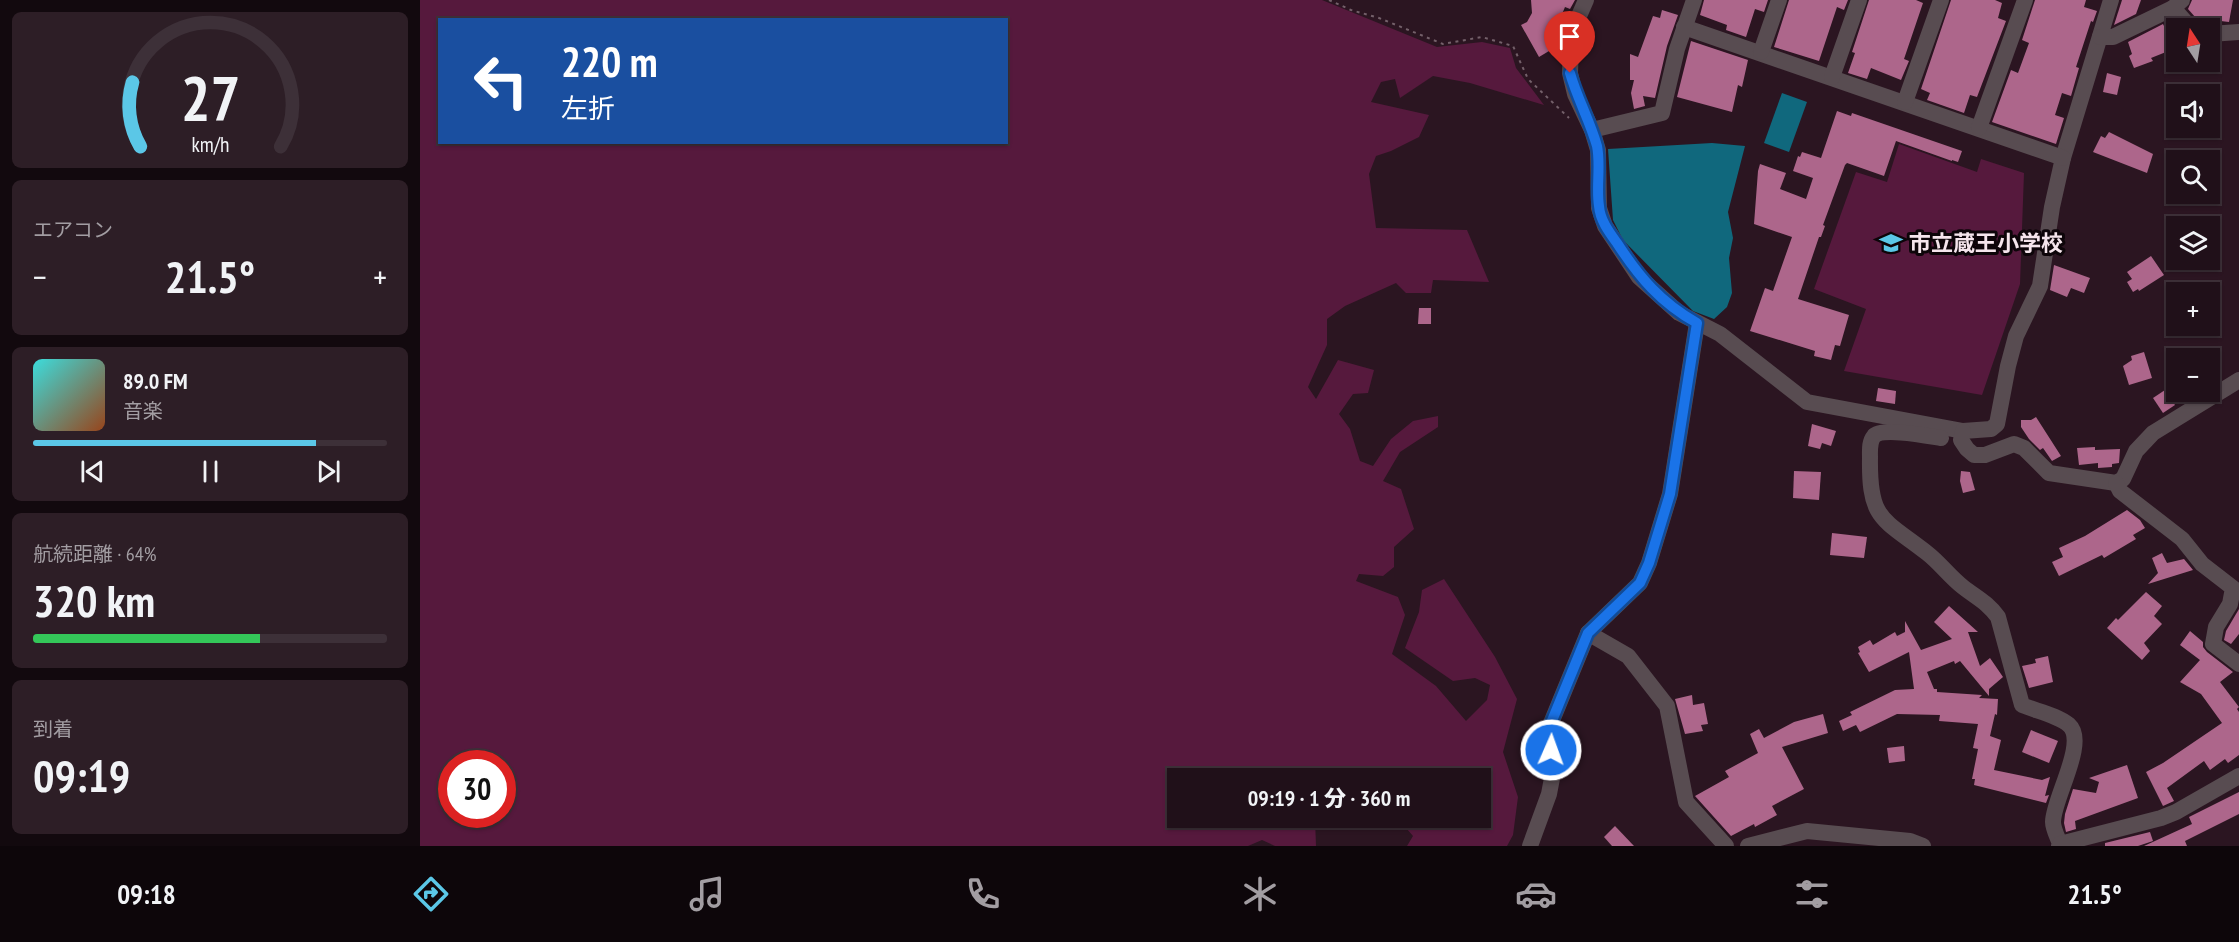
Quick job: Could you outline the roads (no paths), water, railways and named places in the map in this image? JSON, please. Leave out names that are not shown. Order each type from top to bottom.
[{"type":"street","points":[[1586,0],[1579,16],[1571,47],[1570,73],[1575,94],[1592,130],[1598,150],[1599,208],[1605,226],[1639,277],[1679,313],[1720,334],[1807,402],[1962,436]]},
{"type":"street","points":[[1592,130],[1662,113],[1684,27],[1694,0]]},
{"type":"street","points":[[1761,52],[1779,0]]},
{"type":"street","points":[[1832,77],[1859,0]]},
{"type":"street","points":[[1905,102],[1941,0]]},
{"type":"street","points":[[1979,128],[2025,0]]},
{"type":"street","points":[[2111,0],[2063,158],[2052,207],[2040,286],[2016,336],[1997,424],[1991,429],[1962,436],[1878,432],[1873,436],[1870,444],[1869,485],[1880,516],[1929,555],[1963,587],[1990,605],[1998,617],[2022,705],[2071,726],[2075,739],[2073,755],[2055,805],[2053,824],[2060,845],[2161,818],[2239,777]]},
{"type":"street","points":[[2100,37],[2113,37],[2178,4],[2186,18]]},
{"type":"street","points":[[1684,27],[2063,158]]},
{"type":"street","points":[[2220,33],[2239,32]]},
{"type":"street","points":[[1530,846],[1549,794],[1553,773],[1549,728],[1588,633],[1640,583],[1649,563],[1670,494],[1697,323]]},
{"type":"street","points":[[1962,436],[1967,449],[1974,455],[1985,455],[2014,444],[2024,448],[2049,473],[2116,483],[2123,479],[2136,451],[2154,433],[2239,380]]},
{"type":"street","points":[[2116,483],[2120,491],[2182,539],[2202,564],[2236,592],[2216,627],[2213,644],[2239,664]]},
{"type":"street","points":[[1588,633],[1628,656],[1667,706],[1686,802],[1726,846]]},
{"type":"street","points":[[1748,846],[1807,831],[1910,841],[1923,846]]},
{"type":"water","points":[[1782,93],[1807,102],[1789,152],[1764,143]]},
{"type":"water","points":[[1712,143],[1745,146],[1728,212],[1733,238],[1729,258],[1732,293],[1727,307],[1714,319],[1693,311],[1623,240],[1613,220],[1608,149]]},
{"type":"place","name":"市立蔵王小学校","points":[[1891,243]]}]
